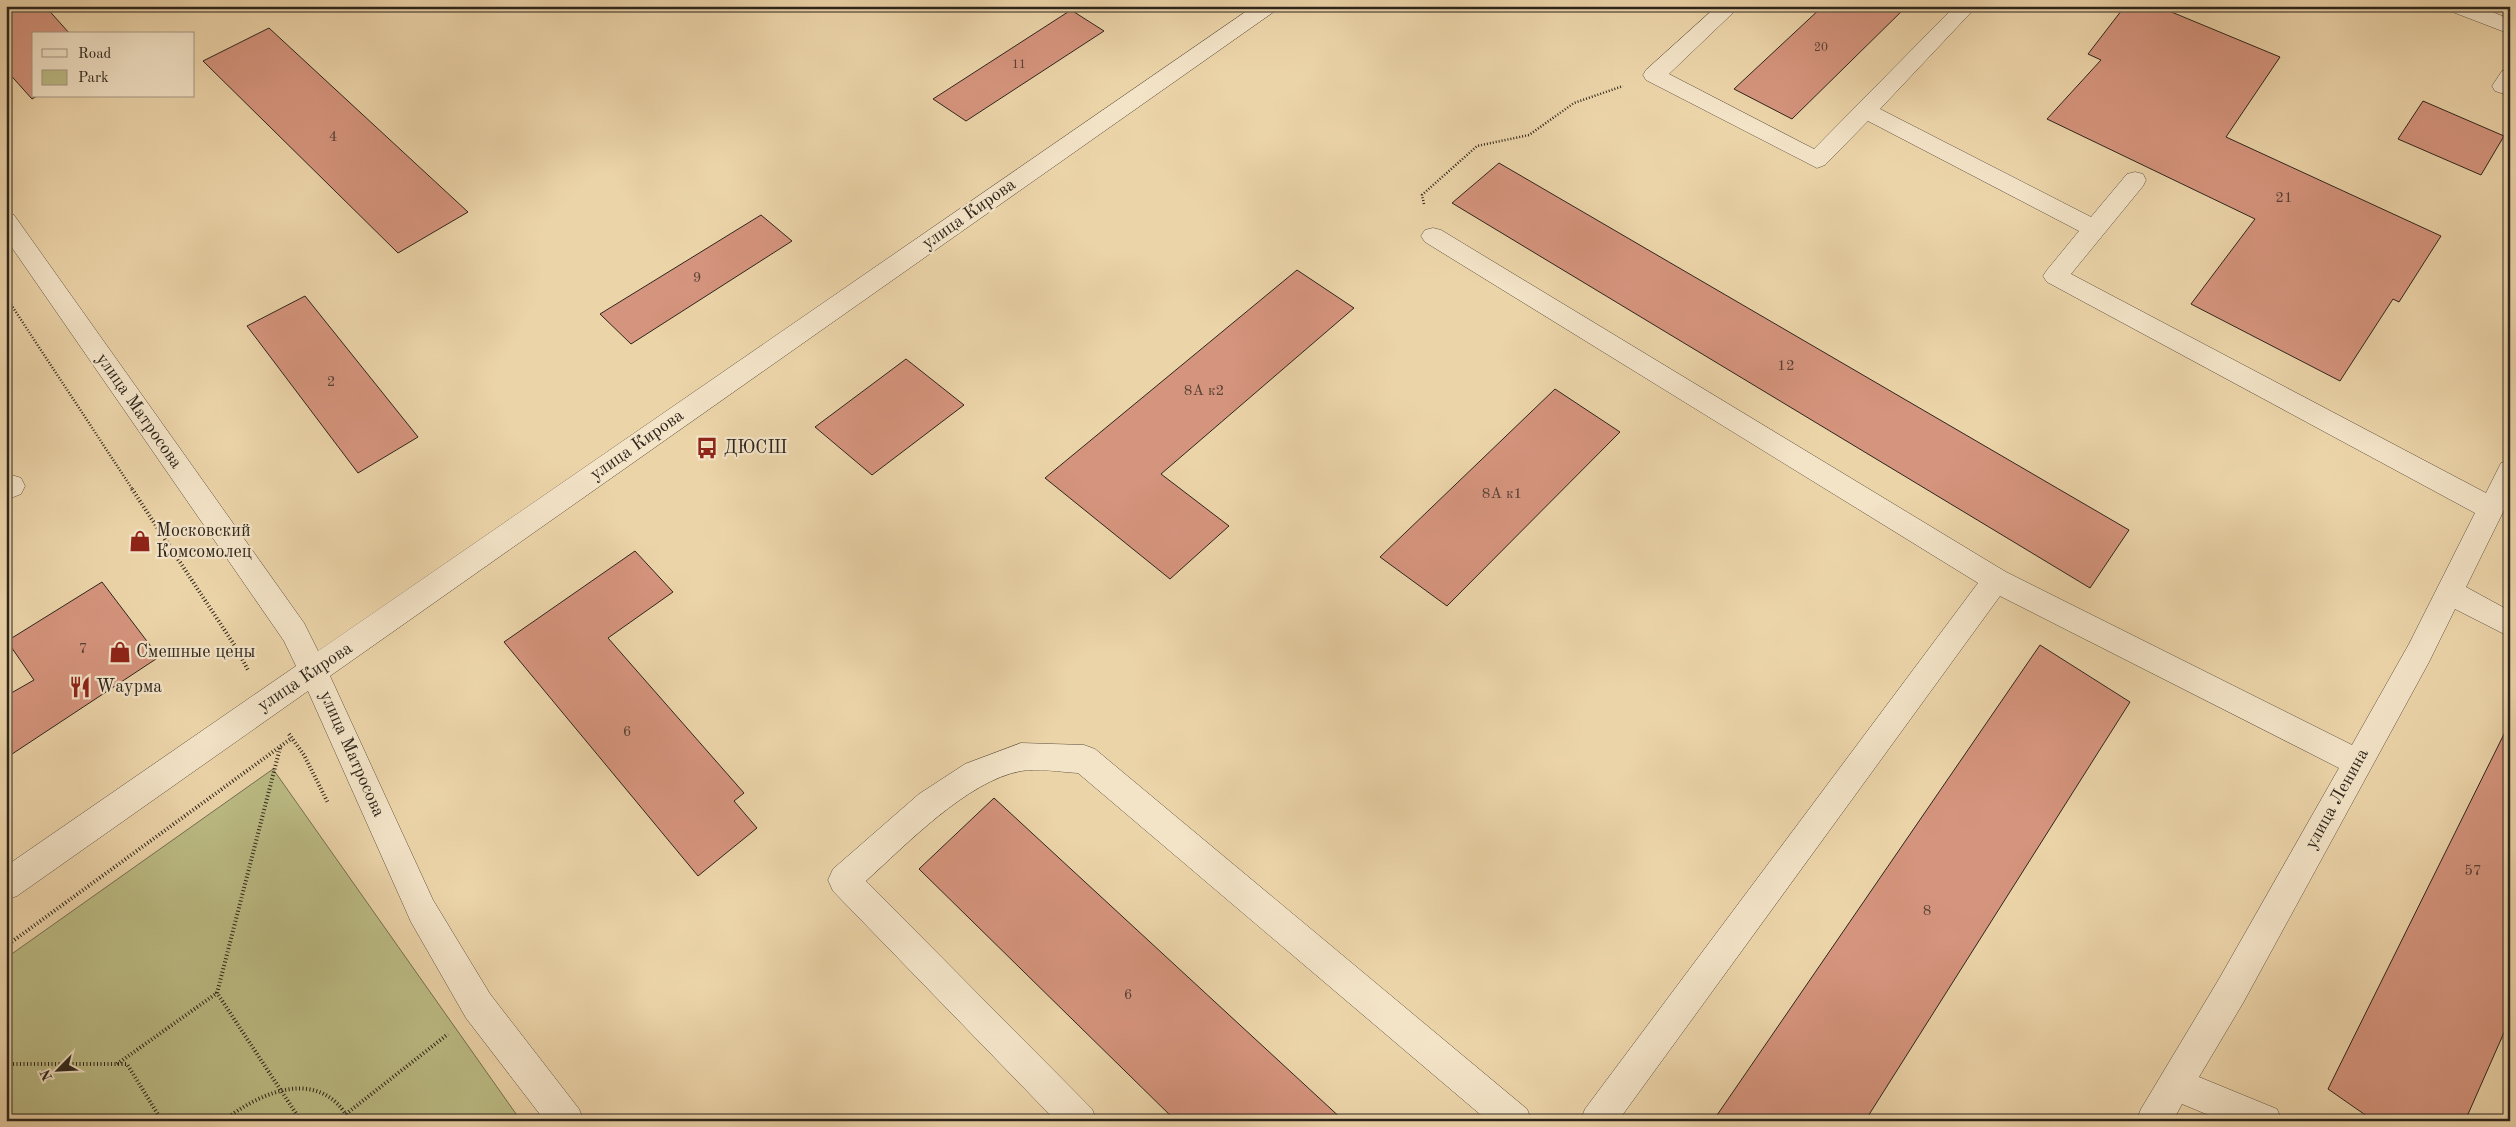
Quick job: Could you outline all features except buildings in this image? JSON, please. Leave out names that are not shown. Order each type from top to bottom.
[{"type":"street","name":"улица Кирова","points":[[7,882],[1268,6]]},
{"type":"street","points":[[1730,6],[1654,75],[1817,160],[1967,6]]},
{"type":"street","points":[[2457,6],[2510,27]]},
{"type":"street","points":[[2510,76],[2503,86],[2510,89]]},
{"type":"street","points":[[1866,111],[2094,229]]},
{"type":"street","points":[[2134,180],[2055,276],[2490,508]]},
{"type":"street","name":"улица Матросова","points":[[6,221],[294,632],[314,670],[422,911],[478,1006],[538,1086],[567,1121]]},
{"type":"street","points":[[1433,236],[1996,580],[2358,763]]},
{"type":"street","name":"улица Ленина","points":[[2153,1121],[2230,991],[2419,653],[2510,471]]},
{"type":"street","points":[[1597,1121],[1996,580]]},
{"type":"street","points":[[2449,591],[2510,625]]},
{"type":"street","points":[[1080,1121],[844,880],[930,804],[976,774],[1021,757],[1084,759],[1514,1121]]},
{"type":"street","points":[[2175,1084],[2265,1121]]},
{"type":"path","points":[[1433,236],[1422,195],[1478,146],[1529,135],[1574,102],[1654,75]]},
{"type":"path","points":[[6,297],[235,646],[244,665]]},
{"type":"path","points":[[6,946],[292,738]]},
{"type":"path","points":[[116,1064],[216,993],[280,748]]},
{"type":"path","points":[[216,993],[301,1121]]},
{"type":"path","points":[[346,1114],[450,1032]]},
{"type":"path","points":[[6,1064],[127,1064],[162,1121]]},
{"type":"path","points":[[224,1121],[236,1110],[265,1095],[294,1088],[319,1092],[340,1104],[350,1121]]},
{"type":"green space","points":[[273,769],[521,1121],[6,1121],[6,958]]},
{"type":"place","name":"ДЮСШ","points":[[707,448]]},
{"type":"place","name":"Московский Комсомолец","points":[[140,541]]},
{"type":"place","name":"Смешные цены","points":[[120,652]]},
{"type":"place","name":"Wаурма","points":[[80,687]]}]
